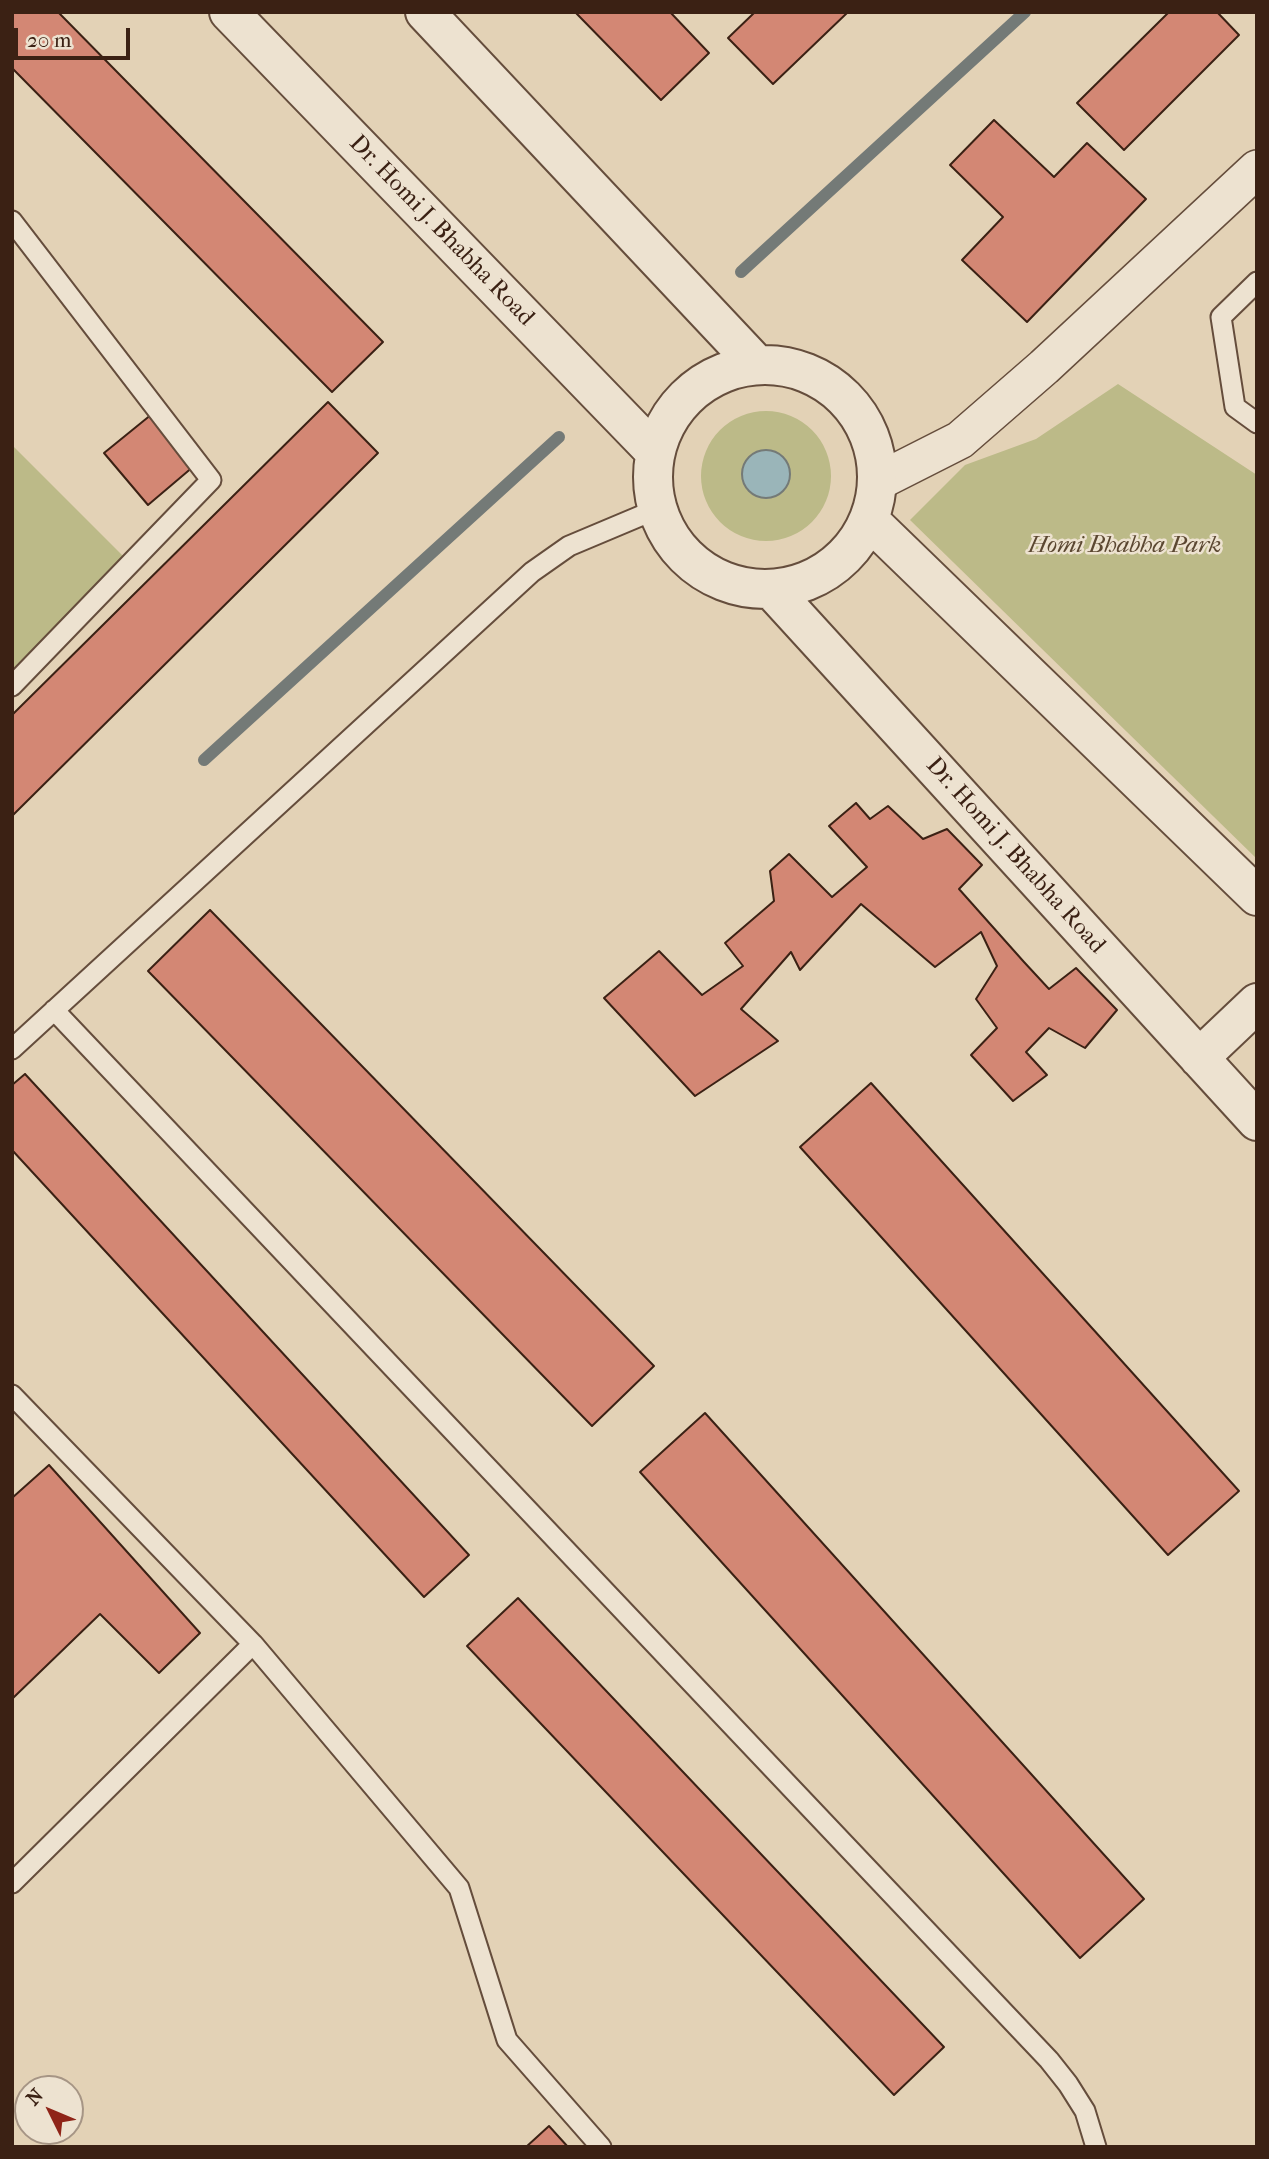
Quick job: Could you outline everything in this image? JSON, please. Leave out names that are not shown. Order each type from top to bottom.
[{"type":"street","name":"Dr. Homi J. Bhabha Road","points":[[229,12],[653,450]]},
{"type":"street","points":[[425,12],[757,365]]},
{"type":"street","points":[[878,481],[960,440],[1044,367],[1257,169]]},
{"type":"street","points":[[757,365],[794,368],[828,383],[855,407],[873,440],[878,481],[870,521],[847,556],[813,580],[773,591],[734,587],[700,570],[673,543],[657,509],[653,450],[674,412],[696,388],[724,372],[757,365]]},
{"type":"street","points":[[870,521],[1257,895]]},
{"type":"street","name":"Dr. Homi J. Bhabha Road","points":[[773,591],[1257,1121]]},
{"type":"street","points":[[1199,1058],[1257,1003]]},
{"type":"lane","points":[[12,221],[211,480],[12,686]]},
{"type":"lane","points":[[1257,282],[1221,317],[1235,407],[1257,423]]},
{"type":"lane","points":[[12,1049],[532,572],[569,546],[657,509]]},
{"type":"lane","points":[[54,1010],[1049,2060],[1085,2111],[1096,2147]]},
{"type":"lane","points":[[12,1395],[253,1644],[459,1888],[507,2040],[601,2147]]},
{"type":"lane","points":[[12,1883],[253,1644]]},
{"type":"green space","name":"Homi Bhabha Park","points":[[1118,384],[1257,475],[1257,859],[910,520],[965,465],[1036,439]]},
{"type":"green space","points":[[766,411],[791,416],[812,430],[826,451],[831,476],[826,501],[812,522],[791,536],[766,541],[741,536],[720,522],[706,501],[701,476],[706,451],[720,430],[741,416]]},
{"type":"green space","points":[[12,445],[127,560],[12,674]]},
{"type":"water","points":[[766,450],[783,457],[790,474],[783,491],[766,498],[749,491],[742,474],[749,457]]},
{"type":"building","points":[[12,12],[58,12],[383,342],[332,392],[12,68]]},
{"type":"building","points":[[575,12],[670,12],[709,53],[661,100]]},
{"type":"building","points":[[755,12],[848,12],[773,84],[728,38]]},
{"type":"building","points":[[1169,12],[1217,12],[1239,35],[1124,150],[1077,103]]},
{"type":"building","points":[[994,120],[1054,177],[1087,143],[1146,199],[1027,322],[962,260],[1003,217],[950,165]]},
{"type":"building","points":[[328,402],[378,453],[12,816],[12,715]]},
{"type":"building","points":[[152,414],[194,466],[148,505],[104,453]]},
{"type":"building","points":[[856,803],[870,819],[888,806],[923,839],[947,829],[982,865],[959,889],[1049,989],[1076,968],[1117,1010],[1085,1048],[1049,1028],[1026,1052],[1047,1075],[1013,1101],[971,1055],[997,1028],[976,999],[997,966],[981,932],[935,967],[861,904],[800,970],[791,952],[741,1009],[778,1041],[695,1096],[604,998],[659,951],[702,995],[743,966],[725,943],[774,901],[770,871],[789,854],[832,897],[867,867],[829,826]]},
{"type":"building","points":[[210,910],[654,1366],[592,1426],[148,971]]},
{"type":"building","points":[[25,1074],[469,1555],[424,1597],[12,1150],[12,1085]]},
{"type":"building","points":[[871,1083],[1239,1491],[1168,1555],[800,1147]]},
{"type":"building","points":[[705,1413],[1144,1899],[1080,1958],[640,1472]]},
{"type":"building","points":[[49,1465],[200,1633],[159,1673],[100,1614],[12,1699],[12,1498]]},
{"type":"building","points":[[518,1598],[944,2047],[894,2095],[467,1646]]},
{"type":"building","points":[[549,2126],[568,2147],[526,2147]]},
{"type":"waterway","points":[[741,272],[1025,12]]},
{"type":"waterway","points":[[204,760],[559,437]]}]
